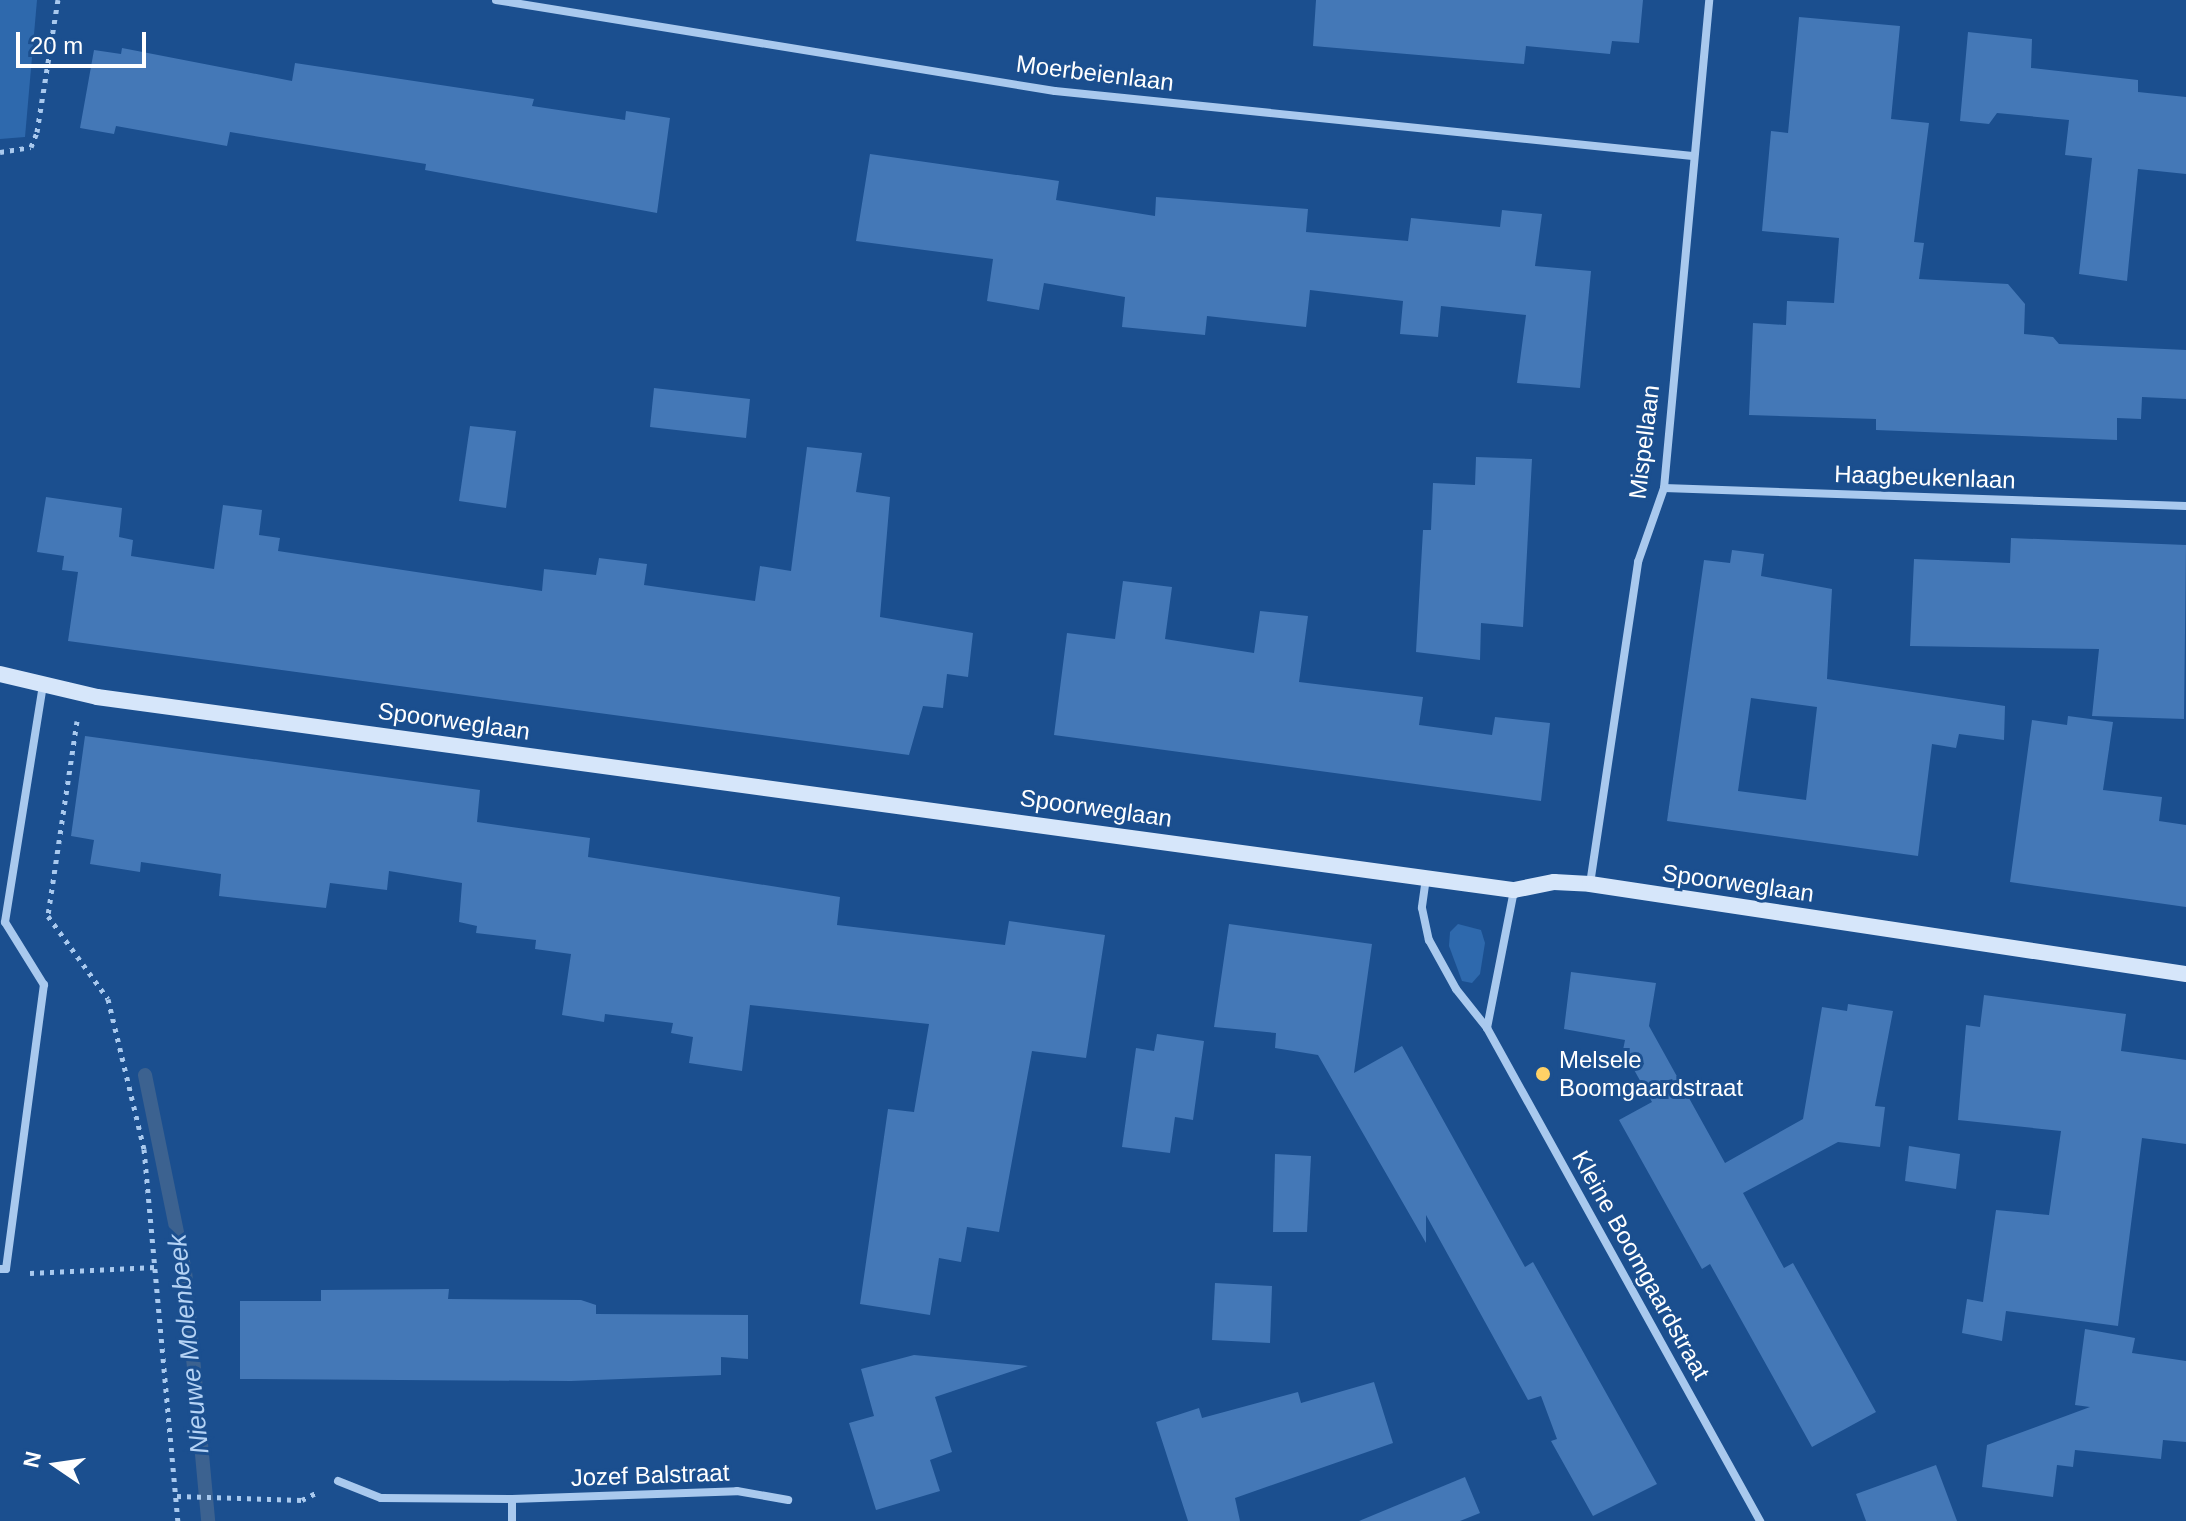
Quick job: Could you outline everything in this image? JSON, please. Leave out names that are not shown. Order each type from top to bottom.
[{"type":"street","name":"Moerbeienlaan","points":[[496,0],[1055,91],[1693,156]]},
{"type":"street","name":"Mispellaan","points":[[1590,884],[1638,562],[1664,488],[1709,0]]},
{"type":"street","name":"Haagbeukenlaan","points":[[1664,488],[2186,506]]},
{"type":"street","name":"Spoorweglaan","points":[[0,674],[81,693],[1426,878],[1514,890],[1554,882],[1590,884],[2186,974]]},
{"type":"street","points":[[3,1269],[44,985],[5,922],[43,685]]},
{"type":"street","name":"Kleine Boomgaardstraat","points":[[1426,878],[1422,908],[1429,940],[1456,989],[1487,1028],[1760,1521]]},
{"type":"street","points":[[1487,1028],[1514,890]]},
{"type":"street","name":"Jozef Balstraat","points":[[338,1481],[381,1498],[512,1499],[737,1491],[788,1500]]},
{"type":"street","points":[[512,1499],[512,1521]]},
{"type":"path","points":[[0,152],[19,152],[31,147],[37,132],[58,0]]},
{"type":"path","points":[[81,693],[48,916],[108,999],[144,1149],[178,1521]]},
{"type":"path","points":[[3,1269],[155,1267]]},
{"type":"path","points":[[177,1496],[302,1500],[338,1481]]},
{"type":"shaded area","points":[[0,0],[37,0],[25,137],[0,139]]},
{"type":"shaded area","points":[[1458,924],[1481,930],[1485,943],[1480,974],[1472,983],[1462,981],[1449,946],[1450,932]]},
{"type":"building","points":[[1316,0],[1643,0],[1639,43],[1612,41],[1610,54],[1526,46],[1524,64],[1313,46]]},
{"type":"building","points":[[1799,17],[1900,26],[1891,119],[1929,123],[1914,242],[1924,243],[1919,279],[2008,284],[2025,304],[2024,334],[2053,337],[2059,344],[2186,350],[2186,399],[2142,397],[2141,419],[2117,418],[2117,440],[1876,430],[1876,419],[1749,415],[1753,323],[1786,325],[1787,301],[1834,303],[1839,238],[1762,231],[1771,131],[1788,133]]},
{"type":"building","points":[[1968,32],[2032,39],[2031,68],[2138,80],[2138,92],[2186,97],[2186,174],[2138,169],[2127,281],[2079,274],[2092,158],[2065,155],[2069,120],[1997,113],[1989,124],[1960,121]]},
{"type":"building","points":[[122,48],[292,81],[295,63],[534,99],[532,106],[625,120],[626,111],[670,118],[657,213],[425,170],[426,164],[230,132],[227,146],[116,126],[114,134],[80,128],[94,50],[121,54]]},
{"type":"building","points":[[870,154],[1059,181],[1056,200],[1155,216],[1156,197],[1308,209],[1306,232],[1408,241],[1411,218],[1500,227],[1502,210],[1542,214],[1535,266],[1591,271],[1580,388],[1517,383],[1526,315],[1441,306],[1438,337],[1400,334],[1403,301],[1310,290],[1306,327],[1207,316],[1205,335],[1122,327],[1125,297],[1044,283],[1039,310],[987,301],[993,259],[856,241]]},
{"type":"building","points":[[654,388],[750,399],[746,438],[650,427]]},
{"type":"building","points":[[470,426],[516,431],[506,508],[459,501]]},
{"type":"building","points":[[807,447],[862,453],[856,492],[890,497],[880,617],[973,633],[968,677],[947,674],[943,708],[923,706],[909,755],[68,641],[78,572],[62,570],[64,556],[37,552],[46,497],[122,508],[119,537],[133,540],[131,556],[214,569],[223,505],[262,510],[259,535],[280,538],[278,551],[542,591],[544,569],[596,575],[599,558],[647,564],[644,585],[755,601],[760,566],[791,571]]},
{"type":"building","points":[[1476,457],[1532,459],[1523,627],[1481,623],[1480,660],[1416,652],[1423,530],[1431,530],[1433,483],[1475,485]]},
{"type":"building","points":[[2011,538],[2186,545],[2184,719],[2092,716],[2099,649],[1910,646],[1914,559],[2010,563]]},
{"type":"building","points":[[1732,550],[1764,554],[1761,576],[1832,589],[1827,679],[2005,706],[2004,740],[1959,734],[1956,748],[1932,744],[1918,856],[1667,821],[1704,560],[1730,563]],"holes":[[[1751,698],[1817,707],[1806,800],[1738,791]]]},
{"type":"building","points":[[1123,581],[1172,587],[1165,639],[1254,653],[1260,611],[1308,616],[1299,682],[1423,697],[1419,725],[1492,735],[1495,717],[1550,723],[1541,801],[1054,735],[1067,633],[1115,639]]},
{"type":"building","points":[[2068,716],[2113,722],[2103,790],[2162,797],[2159,821],[2186,825],[2186,907],[2010,882],[2032,720],[2067,725]]},
{"type":"building","points":[[85,736],[480,790],[477,822],[590,838],[588,857],[840,897],[837,925],[1005,945],[1009,921],[1105,935],[1086,1058],[1032,1051],[999,1232],[967,1227],[961,1262],[939,1258],[930,1315],[860,1304],[888,1109],[914,1112],[929,1024],[750,1005],[742,1071],[689,1063],[693,1037],[671,1033],[673,1023],[605,1014],[604,1022],[562,1015],[571,954],[535,949],[536,940],[476,933],[477,926],[459,922],[462,883],[389,871],[387,890],[330,883],[326,908],[219,896],[221,874],[141,862],[140,872],[90,864],[94,840],[71,836]]},
{"type":"building","points":[[1229,924],[1372,944],[1354,1073],[1402,1046],[1525,1267],[1533,1262],[1657,1484],[1593,1516],[1551,1441],[1557,1439],[1541,1396],[1528,1400],[1426,1215],[1426,1243],[1318,1055],[1275,1048],[1276,1033],[1214,1027]]},
{"type":"building","points":[[1571,972],[1656,983],[1649,1026],[1725,1163],[1803,1119],[1822,1007],[1847,1011],[1848,1004],[1893,1011],[1875,1106],[1885,1107],[1880,1147],[1838,1142],[1743,1193],[1784,1268],[1793,1263],[1876,1412],[1812,1447],[1710,1264],[1702,1269],[1619,1120],[1652,1102],[1623,1050],[1625,1040],[1564,1029]]},
{"type":"building","points":[[1984,995],[2126,1014],[2121,1051],[2186,1060],[2186,1144],[2142,1138],[2118,1326],[2006,1311],[2002,1341],[1962,1333],[1967,1299],[1983,1302],[1996,1210],[2049,1215],[2061,1131],[1958,1120],[1966,1025],[1980,1027]]},
{"type":"building","points":[[1157,1034],[1204,1041],[1193,1120],[1175,1117],[1170,1153],[1122,1147],[1136,1048],[1154,1051]]},
{"type":"building","points":[[1909,1146],[1960,1154],[1956,1189],[1905,1181]]},
{"type":"building","points":[[1275,1154],[1311,1156],[1307,1232],[1273,1232]]},
{"type":"building","points":[[1215,1283],[1272,1286],[1270,1343],[1212,1340]]},
{"type":"building","points":[[449,1289],[448,1299],[581,1300],[596,1305],[596,1314],[748,1315],[748,1359],[721,1357],[721,1375],[571,1381],[240,1379],[240,1301],[321,1301],[321,1290]]},
{"type":"building","points":[[2085,1329],[2135,1338],[2132,1353],[2186,1361],[2186,1442],[2163,1440],[2161,1459],[2075,1450],[2073,1467],[2057,1465],[2053,1497],[1982,1487],[1987,1445],[2090,1407],[2075,1405]]},
{"type":"building","points":[[914,1355],[1028,1366],[935,1397],[952,1452],[930,1460],[940,1491],[876,1510],[849,1423],[874,1416],[861,1369]]},
{"type":"building","points":[[1374,1382],[1393,1443],[1235,1498],[1240,1521],[1188,1521],[1156,1422],[1199,1408],[1202,1418],[1298,1392],[1301,1403]]},
{"type":"building","points":[[1936,1465],[1957,1521],[1866,1521],[1856,1494]]},
{"type":"building","points":[[1465,1477],[1480,1513],[1460,1521],[1359,1521]]},
{"type":"waterway","name":"Nieuwe Molenbeek","points":[[145,1075],[185,1271],[208,1521]]},
{"type":"place","name":"Melsele Boomgaardstraat","points":[[1543,1074]]}]
